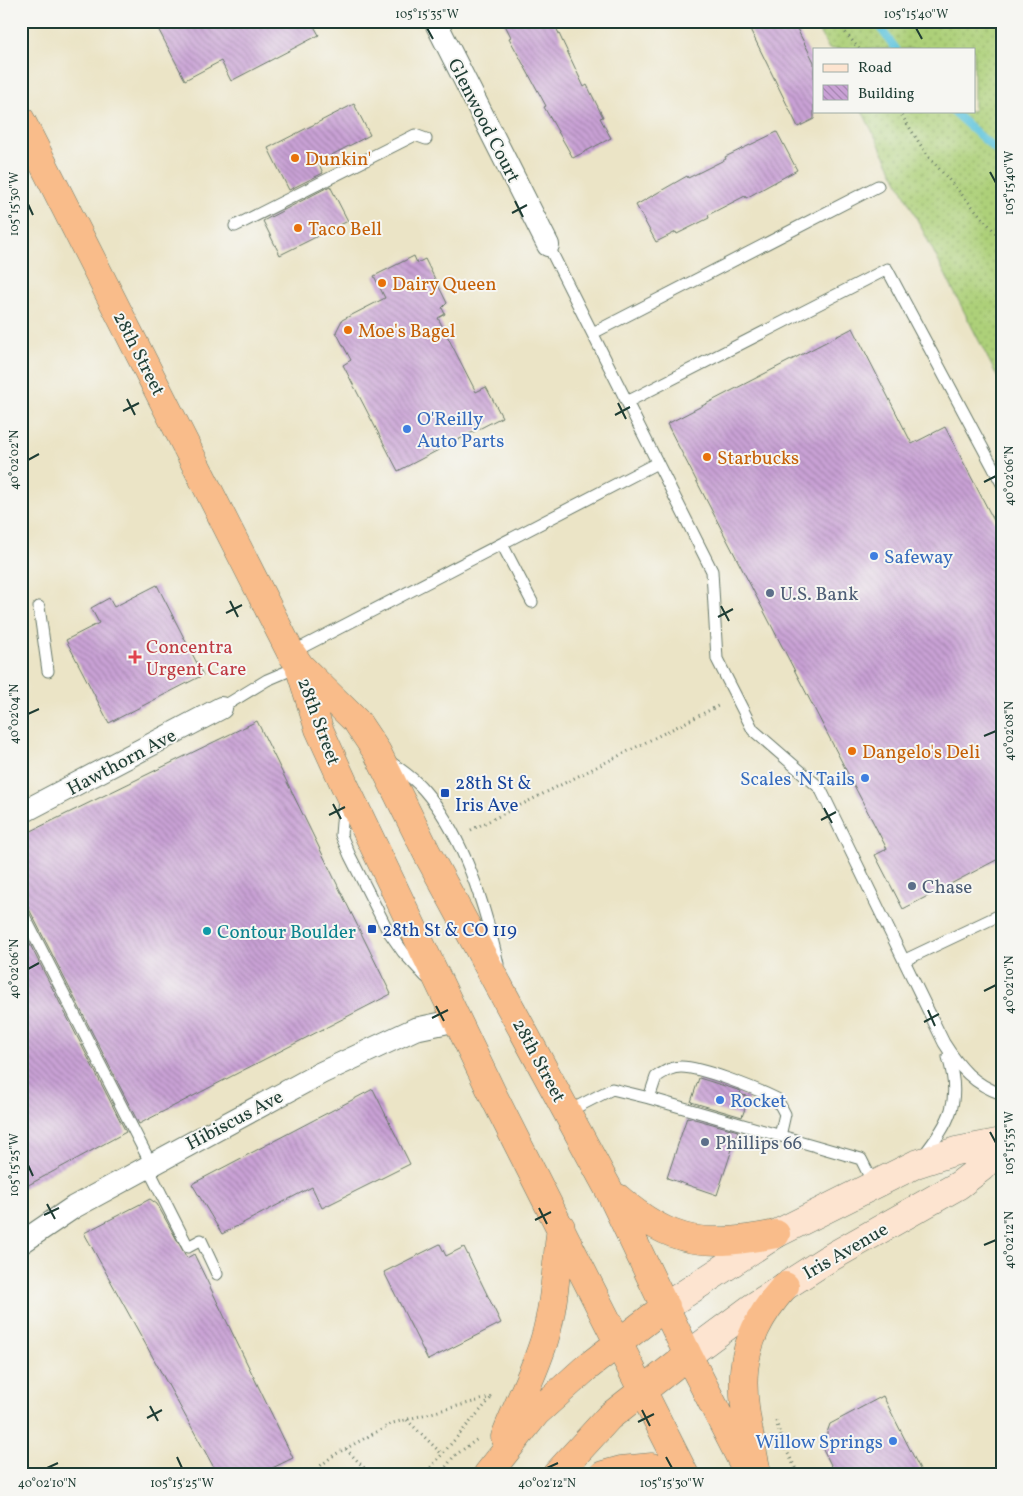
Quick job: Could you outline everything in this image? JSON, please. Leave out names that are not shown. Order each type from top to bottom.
[{"type":"highway","name":"28th Street","points":[[21,120],[30,158],[295,660],[319,729],[345,786],[453,1010],[685,1475]]},
{"type":"highway","name":"28th Street","points":[[295,660],[357,722],[377,752],[427,852],[609,1190],[688,1355],[749,1475]]},
{"type":"highway","points":[[609,1190],[651,1224],[665,1231],[690,1239],[728,1243],[776,1234]]},
{"type":"highway","points":[[491,1468],[534,1372],[545,1340],[550,1317],[561,1227]]},
{"type":"highway","points":[[758,1475],[745,1412],[742,1379],[754,1328],[762,1314],[785,1286]]},
{"type":"highway","points":[[491,1468],[536,1413],[619,1341],[666,1306]]},
{"type":"highway","points":[[556,1475],[609,1418],[688,1355]]},
{"type":"highway","points":[[603,1475],[621,1470],[652,1468],[666,1475]]},
{"type":"main road","name":"Iris Avenue","points":[[666,1306],[776,1234],[916,1164],[956,1151],[1002,1144]]},
{"type":"main road","name":"Iris Avenue","points":[[688,1355],[723,1327],[785,1286],[869,1235],[959,1186],[971,1177],[1002,1144]]},
{"type":"street","name":"Glenwood Court","points":[[435,21],[548,245]]},
{"type":"street","name":"Hawthorn Ave","points":[[21,813],[221,708]]},
{"type":"street","name":"Hibiscus Ave","points":[[21,1243],[74,1207],[149,1165],[320,1073],[453,1010]]},
{"type":"lane","points":[[235,226],[416,135],[426,139]]},
{"type":"lane","points":[[593,333],[878,186]]},
{"type":"lane","points":[[548,245],[712,571],[717,659],[753,730],[820,788],[944,1043],[964,1072],[974,1080],[1002,1094]]},
{"type":"lane","points":[[627,402],[888,269],[1002,484]]},
{"type":"lane","points":[[221,708],[295,660],[502,544],[658,463]]},
{"type":"lane","points":[[502,544],[532,602]]},
{"type":"lane","points":[[39,607],[48,671]]},
{"type":"lane","points":[[21,910],[188,1247],[200,1240],[217,1274]]},
{"type":"lane","points":[[905,960],[1002,914]]},
{"type":"lane","points":[[916,1164],[941,1133],[953,1107],[954,1083],[944,1043]]},
{"type":"lane","points":[[649,1098],[656,1077],[667,1069],[682,1067],[702,1072],[777,1099],[785,1114],[780,1136]]},
{"type":"lane","points":[[568,1112],[612,1089],[861,1159],[874,1185]]},
{"type":"path","points":[[836,21],[858,48]]},
{"type":"path","points":[[900,112],[916,140],[938,169],[1002,240]]},
{"type":"path","points":[[471,830],[736,697]]},
{"type":"path","points":[[424,1475],[496,1391]]},
{"type":"path","points":[[309,1475],[346,1449],[393,1423],[492,1397]]},
{"type":"path","points":[[407,1419],[442,1454]]},
{"type":"path","points":[[440,1475],[454,1456],[481,1436]]},
{"type":"path","points":[[346,1449],[371,1475]]},
{"type":"green space","points":[[813,21],[1002,21],[1002,386],[863,112],[976,112],[976,48],[828,48]]},
{"type":"building","points":[[154,21],[311,21],[319,35],[231,81],[221,61],[185,80]]},
{"type":"building","points":[[503,21],[553,21],[584,87],[587,85],[603,117],[600,118],[611,138],[573,158],[544,107],[546,106],[509,38],[511,37]]},
{"type":"building","points":[[746,21],[793,21],[813,60],[814,119],[798,127]]},
{"type":"building","points":[[354,104],[370,135],[318,162],[323,173],[289,190],[268,148]]},
{"type":"building","points":[[777,132],[797,170],[746,198],[745,196],[708,215],[709,218],[656,242],[636,205],[687,176],[688,178],[726,159],[725,157]]},
{"type":"building","points":[[330,186],[348,221],[280,255],[263,221]]},
{"type":"building","points":[[414,256],[417,263],[425,259],[447,303],[442,308],[445,314],[438,318],[476,392],[486,387],[502,417],[398,471],[343,365],[351,360],[336,332],[342,320],[385,298],[374,276]]},
{"type":"building","points":[[853,328],[912,444],[945,427],[1002,536],[1002,857],[903,909],[875,855],[887,849],[667,424]]},
{"type":"building","name":"Concentra Urgent Care","points":[[157,585],[203,675],[109,723],[66,640],[99,623],[91,608],[109,598],[114,607]]},
{"type":"building","name":"Contour Boulder","points":[[257,721],[391,994],[139,1124],[28,907],[21,903],[21,836]]},
{"type":"building","points":[[21,927],[126,1132],[21,1189]]},
{"type":"building","name":"Rocket","points":[[699,1078],[741,1091],[740,1094],[749,1097],[742,1117],[691,1102]]},
{"type":"building","points":[[373,1089],[410,1164],[322,1208],[312,1187],[222,1234],[192,1184]]},
{"type":"building","points":[[687,1117],[738,1131],[717,1195],[667,1178]]},
{"type":"building","points":[[150,1199],[157,1204],[187,1258],[194,1254],[293,1458],[258,1475],[218,1475],[84,1233]]},
{"type":"building","points":[[440,1244],[446,1256],[464,1247],[501,1323],[428,1360],[384,1272]]},
{"type":"building","points":[[883,1396],[923,1475],[836,1475],[822,1447],[830,1424]]},
{"type":"waterway","points":[[875,21],[895,48]]},
{"type":"waterway","points":[[953,112],[995,149],[1002,158]]},
{"type":"place","name":"Dunkin'","points":[[295,158]]},
{"type":"place","name":"Taco Bell","points":[[298,228]]},
{"type":"place","name":"Dairy Queen","points":[[382,283]]},
{"type":"place","name":"Moe's Bagel","points":[[348,330]]},
{"type":"place","name":"O'Reilly Auto Parts","points":[[407,429]]},
{"type":"place","name":"Starbucks","points":[[707,457]]},
{"type":"place","name":"Safeway","points":[[874,556]]},
{"type":"place","name":"U.S. Bank","points":[[770,593]]},
{"type":"place","name":"Concentra Urgent Care","points":[[135,657]]},
{"type":"place","name":"Dangelo's Deli","points":[[852,751]]},
{"type":"place","name":"Scales 'N Tails","points":[[865,778]]},
{"type":"place","name":"28th St & Iris Ave","points":[[445,793]]},
{"type":"place","name":"Chase","points":[[912,886]]},
{"type":"place","name":"28th St & CO 119","points":[[372,929]]},
{"type":"place","name":"Contour Boulder","points":[[207,931]]},
{"type":"place","name":"Rocket","points":[[720,1100]]},
{"type":"place","name":"Phillips 66","points":[[705,1142]]},
{"type":"place","name":"Willow Springs","points":[[893,1441]]}]
